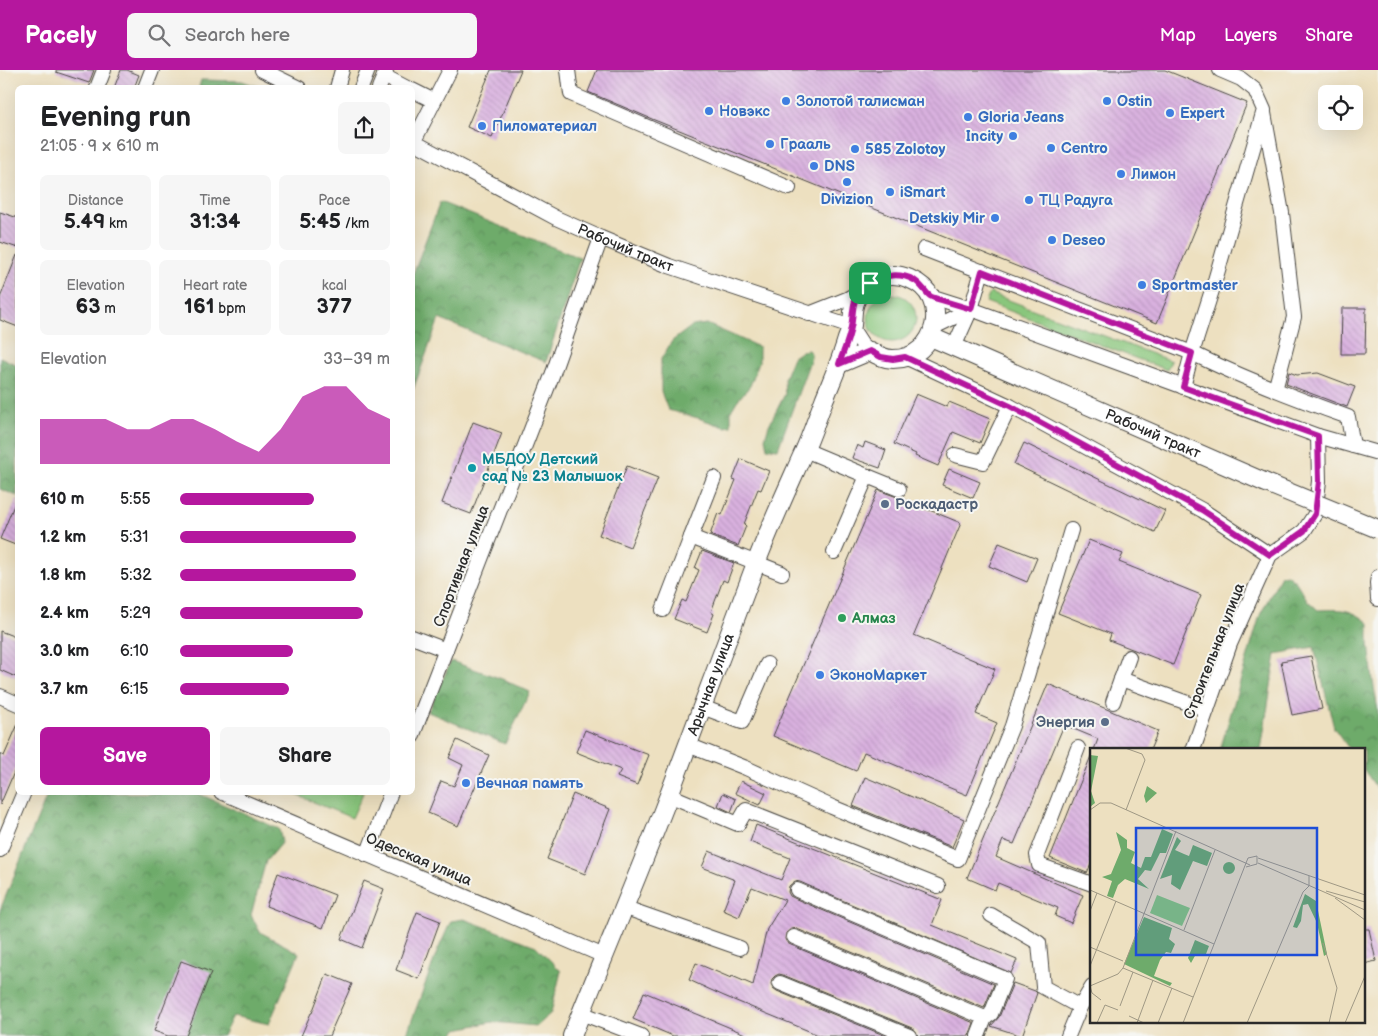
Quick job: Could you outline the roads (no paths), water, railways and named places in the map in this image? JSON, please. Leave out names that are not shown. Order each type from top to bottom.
[{"type":"main road","points":[[839,364],[870,351],[881,357],[893,359],[915,353],[924,346],[932,332],[936,316],[930,296],[923,287],[914,280],[903,276],[891,276],[880,278],[870,283],[861,291],[855,301],[851,327]]},
{"type":"main road","name":"Арычная улица","points":[[572,1036],[669,796],[756,563],[805,450],[839,364],[851,327]]},
{"type":"main road","name":"Рабочий тракт","points":[[932,332],[954,347],[1264,482],[1378,529]]},
{"type":"street","points":[[98,85],[104,70]]},
{"type":"street","points":[[146,85],[152,70]]},
{"type":"street","points":[[262,70],[293,85]]},
{"type":"street","points":[[338,85],[342,70]]},
{"type":"street","points":[[362,85],[368,70]]},
{"type":"street","points":[[415,137],[450,70]]},
{"type":"street","points":[[568,70],[571,94],[788,188]]},
{"type":"street","points":[[1220,70],[1241,79],[1254,90],[1264,110],[1282,213],[1294,317],[1275,390]]},
{"type":"street","points":[[383,78],[400,85]]},
{"type":"street","points":[[415,92],[434,101]]},
{"type":"street","points":[[1183,387],[1264,110]]},
{"type":"street","name":"Рабочий тракт","points":[[415,142],[556,218],[601,238],[669,266],[851,327]]},
{"type":"street","name":"Спортивная улица","points":[[415,729],[553,373],[601,238]]},
{"type":"street","points":[[924,249],[1192,353],[1275,390],[1348,417],[1353,446]]},
{"type":"street","points":[[954,347],[971,309],[982,271]]},
{"type":"street","points":[[809,314],[848,299],[861,291]]},
{"type":"street","points":[[930,296],[971,309],[1318,436],[1378,453]]},
{"type":"street","points":[[932,332],[971,309]]},
{"type":"street","points":[[851,327],[862,344],[870,351]]},
{"type":"street","points":[[905,357],[1010,406],[1202,510],[1270,555],[1304,531],[1315,514],[1319,481],[1318,436]]},
{"type":"street","points":[[955,455],[984,462],[1010,406]]},
{"type":"street","points":[[805,450],[898,489]]},
{"type":"street","points":[[834,552],[867,476]]},
{"type":"street","points":[[663,610],[714,478]]},
{"type":"street","points":[[688,744],[832,807],[958,858],[1012,726],[1071,530]]},
{"type":"street","points":[[691,537],[782,573]]},
{"type":"street","name":"Строительная улица","points":[[1195,748],[1230,644],[1270,555]]},
{"type":"street","points":[[1378,577],[1378,600]]},
{"type":"street","points":[[415,638],[446,650]]},
{"type":"street","points":[[1114,702],[1129,657]]},
{"type":"street","points":[[702,707],[742,722],[767,664]]},
{"type":"street","points":[[1121,679],[1207,710]]},
{"type":"street","points":[[0,696],[15,703]]},
{"type":"street","points":[[1078,748],[1037,855],[1040,865],[1090,883]]},
{"type":"street","points":[[0,850],[23,795]]},
{"type":"street","name":"Одесская улица","points":[[228,795],[604,956]]},
{"type":"street","points":[[367,855],[390,795]]},
{"type":"street","points":[[669,796],[738,824],[746,810],[938,886]]},
{"type":"street","points":[[797,890],[1005,979],[991,1014],[986,1018],[978,1036]]},
{"type":"street","points":[[623,907],[740,948]]},
{"type":"street","points":[[991,915],[1040,943],[1043,987],[1080,1007]]},
{"type":"street","points":[[794,937],[986,1018]]},
{"type":"street","points":[[780,984],[909,1036]]},
{"type":"street","points":[[1068,1036],[1080,1007],[1090,990]]},
{"type":"street","points":[[581,1012],[641,1036]]},
{"type":"place","name":"Золотой талисман","points":[[786,101]]},
{"type":"place","name":"Ostin","points":[[1107,101]]},
{"type":"place","name":"Новэкс","points":[[709,111]]},
{"type":"place","name":"Expert","points":[[1170,113]]},
{"type":"place","name":"Gloria Jeans","points":[[968,117]]},
{"type":"place","name":"Пиломатериал","points":[[482,126]]},
{"type":"place","name":"Incity","points":[[1013,136]]},
{"type":"place","name":"Грааль","points":[[770,144]]},
{"type":"place","name":"Centro","points":[[1051,148]]},
{"type":"place","name":"585 Zolotoy","points":[[855,149]]},
{"type":"place","name":"DNS","points":[[814,166]]},
{"type":"place","name":"Лимон","points":[[1121,174]]},
{"type":"place","name":"Divizion","points":[[847,182]]},
{"type":"place","name":"iSmart","points":[[890,192]]},
{"type":"place","name":"ТЦ Радуга","points":[[1029,200]]},
{"type":"place","name":"Detskiy Mir","points":[[995,218]]},
{"type":"place","name":"Deseo","points":[[1052,240]]},
{"type":"place","name":"Sportmaster","points":[[1142,285]]},
{"type":"place","name":"МБДОУ Детский сад № 23 Малышок","points":[[472,468]]},
{"type":"place","name":"Роскадастр","points":[[885,504]]},
{"type":"place","name":"Алмаз","points":[[842,618]]},
{"type":"place","name":"ЭконоМаркет","points":[[820,675]]},
{"type":"place","name":"Энергия","points":[[1105,722]]},
{"type":"place","name":"Вечная память","points":[[466,783]]}]
